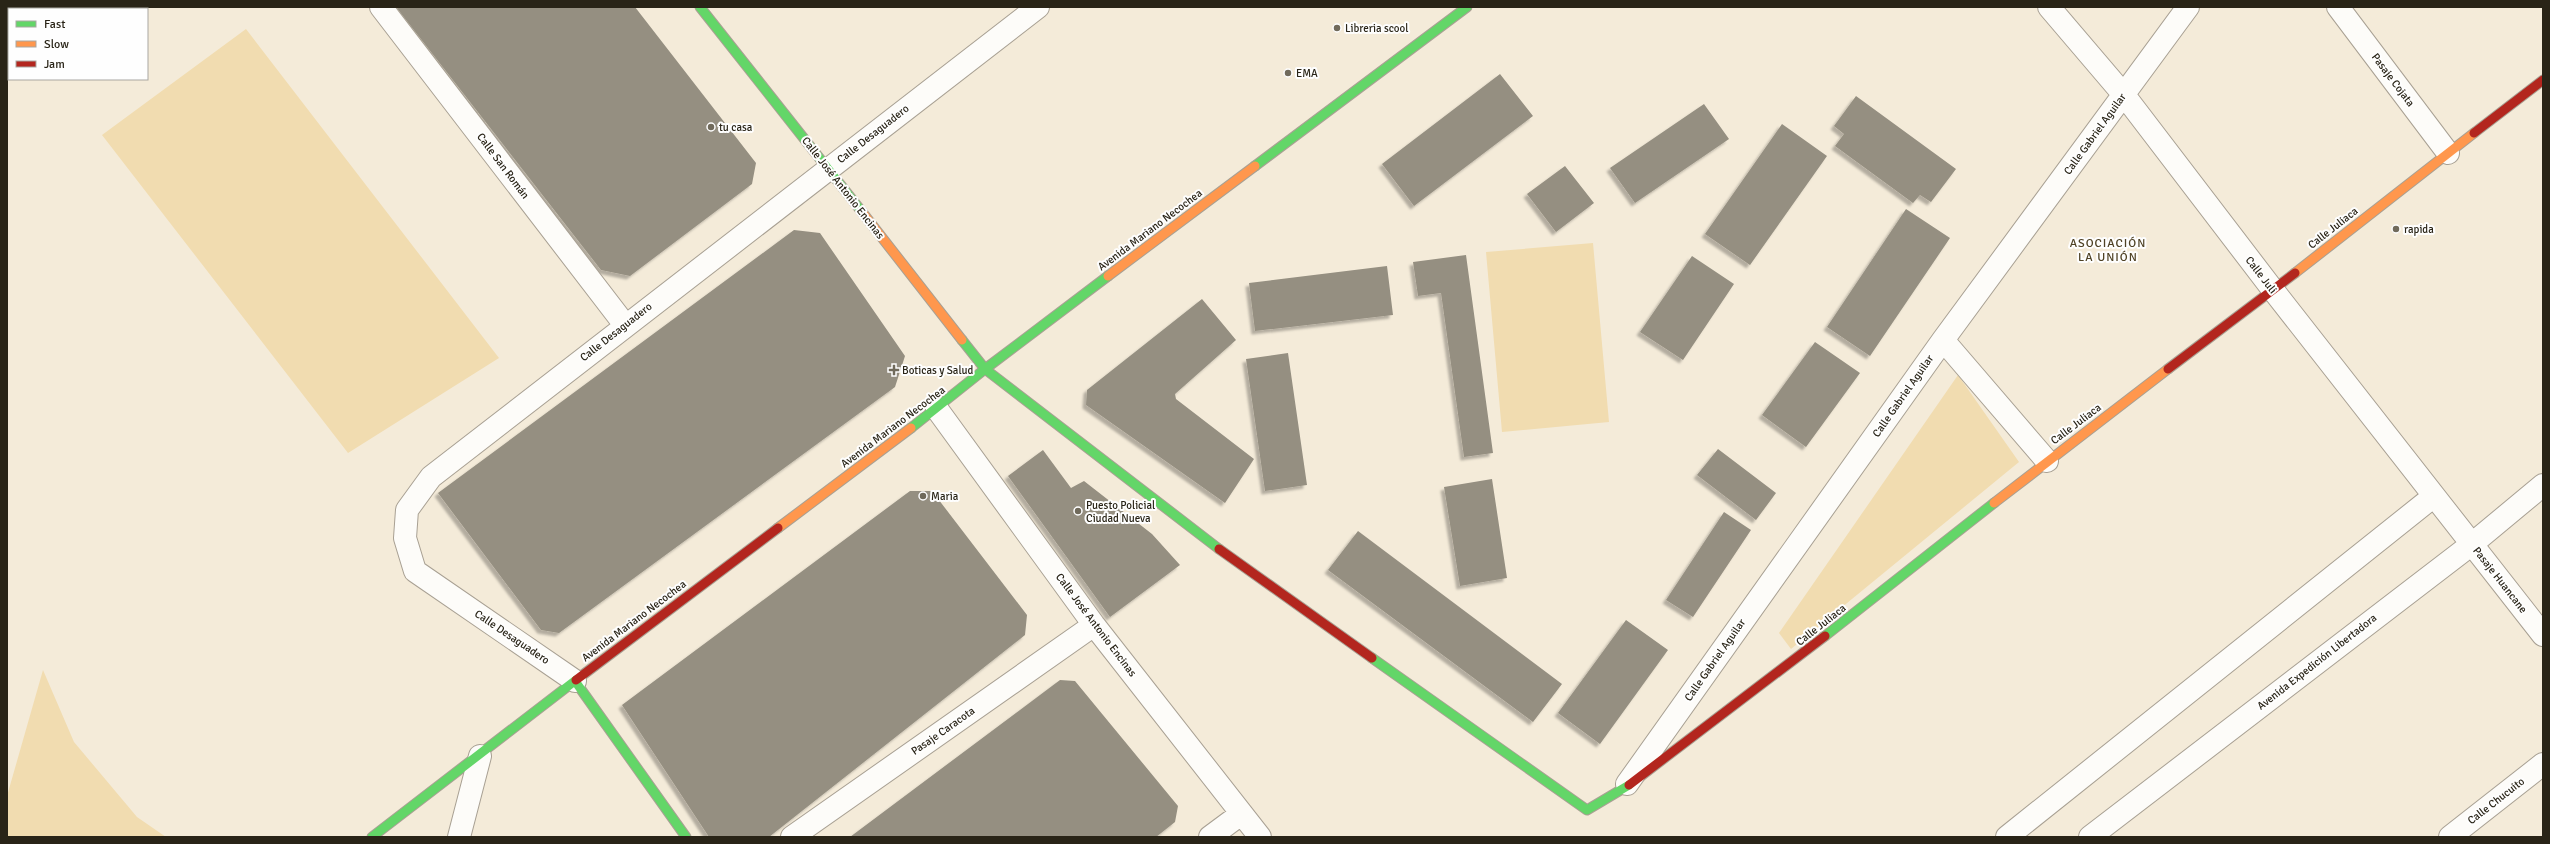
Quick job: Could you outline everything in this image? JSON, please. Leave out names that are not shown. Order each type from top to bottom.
[{"type":"street","name":"Calle San Román","points":[[381,7],[625,325]]},
{"type":"street","name":"Calle José Antonio Encinas","points":[[700,7],[985,369],[1210,544],[1587,810],[1624,788]]},
{"type":"street","name":"Avenida Mariano Necochea","points":[[372,837],[480,756],[575,681],[937,409],[985,369],[1467,7]]},
{"type":"street","name":"Calle Juli","points":[[2049,7],[2124,95],[2273,290],[2472,544]]},
{"type":"street","name":"Calle Gabriel Aguilar","points":[[1624,788],[1943,340],[2188,7]]},
{"type":"street","name":"Pasaje Cojata","points":[[2338,7],[2448,154]]},
{"type":"street","name":"Calle Desaguadero","points":[[575,681],[415,571],[405,538],[407,510],[431,477],[828,169],[1026,11]]},
{"type":"street","name":"Calle Juliaca","points":[[1624,788],[1774,677],[2047,461],[2273,290],[2543,80]]},
{"type":"street","points":[[1943,340],[2047,461]]},
{"type":"street","name":"Calle José Antonio Encinas","points":[[937,409],[1094,625],[1260,837]]},
{"type":"street","name":"Avenida Expedición Libertadora","points":[[2090,837],[2472,544],[2543,485]]},
{"type":"street","points":[[2007,837],[2434,496]]},
{"type":"street","name":"Pasaje Huancane","points":[[2472,544],[2543,635]]},
{"type":"street","name":"Pasaje Caracota","points":[[792,837],[1094,625]]},
{"type":"street","points":[[575,681],[686,837]]},
{"type":"street","points":[[459,837],[480,756]]},
{"type":"street","name":"Calle Chucuito","points":[[2450,837],[2543,764]]},
{"type":"street","points":[[1210,837],[1241,814]]},
{"type":"shaded area","points":[[246,29],[499,358],[348,453],[102,135]]},
{"type":"shaded area","points":[[1593,243],[1609,422],[1502,432],[1486,252]]},
{"type":"shaded area","points":[[1958,375],[2019,462],[1791,649],[1779,633]]},
{"type":"shaded area","points":[[43,670],[74,742],[137,817],[166,837],[7,837],[7,796]]},
{"type":"building","points":[[396,7],[635,7],[756,163],[752,184],[630,276],[601,270]]},
{"type":"building","points":[[1500,74],[1533,116],[1414,206],[1382,164]]},
{"type":"building","points":[[1856,96],[1956,169],[1931,202],[1920,195],[1913,203],[1835,146],[1844,134],[1834,126]]},
{"type":"building","points":[[1704,104],[1729,139],[1635,203],[1610,168]]},
{"type":"building","points":[[1782,124],[1827,156],[1750,265],[1705,234]]},
{"type":"building","points":[[1565,166],[1594,203],[1556,232],[1527,194]]},
{"type":"building","points":[[1906,209],[1950,238],[1870,356],[1827,327]]},
{"type":"building","points":[[794,230],[820,233],[905,356],[895,387],[559,633],[541,630],[438,493]]},
{"type":"building","points":[[1466,255],[1493,453],[1464,457],[1441,293],[1418,296],[1413,262]]},
{"type":"building","points":[[1692,256],[1734,284],[1683,360],[1640,332]]},
{"type":"building","points":[[1387,266],[1393,315],[1255,331],[1249,283]]},
{"type":"building","points":[[1202,299],[1236,340],[1175,394],[1176,399],[1254,459],[1225,503],[1086,405],[1087,390]]},
{"type":"building","points":[[1815,342],[1860,373],[1806,447],[1762,415]]},
{"type":"building","points":[[1288,353],[1307,485],[1265,491],[1246,359]]},
{"type":"building","points":[[1718,449],[1776,493],[1756,520],[1697,475]]},
{"type":"building","name":"Puesto Policial Ciudad Nueva","points":[[1043,450],[1071,488],[1084,481],[1152,534],[1180,565],[1110,617],[1008,476]]},
{"type":"building","points":[[1492,479],[1507,578],[1460,586],[1444,487]]},
{"type":"building","points":[[910,491],[932,491],[1027,615],[1025,635],[769,837],[709,837],[622,705]]},
{"type":"building","points":[[1724,512],[1751,530],[1693,617],[1666,600]]},
{"type":"building","points":[[1358,531],[1562,684],[1533,722],[1328,570]]},
{"type":"building","points":[[1626,620],[1668,650],[1600,744],[1558,713]]},
{"type":"building","points":[[1060,680],[1075,681],[1178,806],[1175,822],[1156,837],[850,837]]},
{"type":"traffic: fast","points":[[700,7],[862,212]]},
{"type":"traffic: fast","points":[[1255,166],[1467,7]]},
{"type":"traffic: fast","points":[[911,428],[985,369],[1108,276]]},
{"type":"traffic: fast","points":[[962,340],[985,369],[1219,549]]},
{"type":"traffic: fast","points":[[1825,636],[1994,503]]},
{"type":"traffic: fast","points":[[1372,658],[1587,810],[1629,785]]},
{"type":"traffic: fast","points":[[372,837],[576,680]]},
{"type":"traffic: fast","points":[[575,681],[686,837]]},
{"type":"traffic: slow","points":[[2295,273],[2474,133]]},
{"type":"traffic: slow","points":[[1108,276],[1255,166]]},
{"type":"traffic: slow","points":[[862,212],[962,340]]},
{"type":"traffic: slow","points":[[1994,503],[2168,369]]},
{"type":"traffic: slow","points":[[778,528],[911,428]]},
{"type":"traffic: jam","points":[[2474,133],[2543,80]]},
{"type":"traffic: jam","points":[[2168,369],[2295,273]]},
{"type":"traffic: jam","points":[[576,680],[778,528]]},
{"type":"traffic: jam","points":[[1219,549],[1372,658]]},
{"type":"traffic: jam","points":[[1629,785],[1825,636]]},
{"type":"place","name":"Libreria scool","points":[[1337,28]]},
{"type":"place","name":"EMA","points":[[1288,73]]},
{"type":"place","name":"tu casa","points":[[711,127]]},
{"type":"place","name":"rapida","points":[[2396,229]]},
{"type":"place","name":"Boticas y Salud","points":[[894,370]]},
{"type":"place","name":"Maria","points":[[923,496]]},
{"type":"place","name":"Puesto Policial Ciudad Nueva","points":[[1078,511]]},
{"type":"district","name":"ASOCIACIÓN LA UNIÓN","points":[[2108,250]]}]
